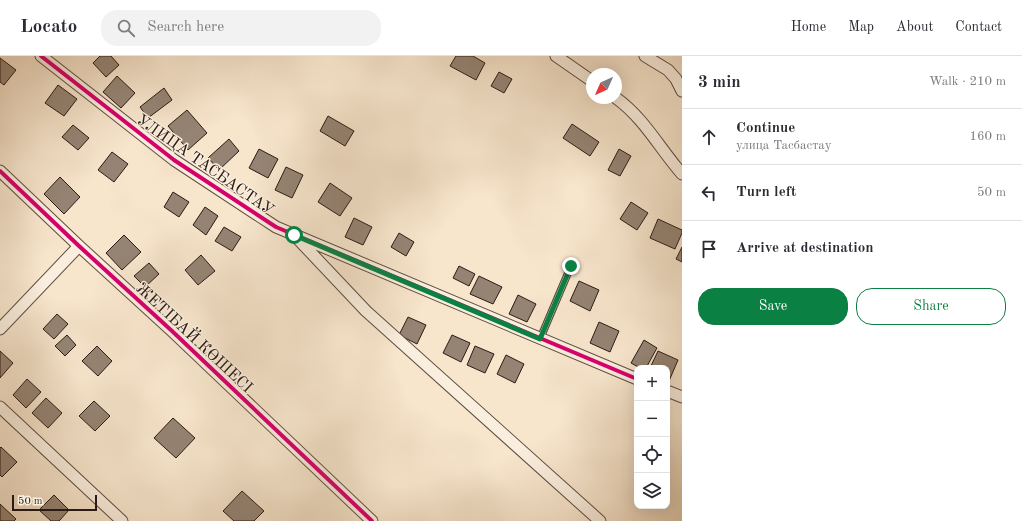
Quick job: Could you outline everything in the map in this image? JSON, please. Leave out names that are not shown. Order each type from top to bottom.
[{"type":"street","name":"УЛИЦА ТАСБАСТАУ","points":[[41,56],[174,160],[276,227],[634,378]]},
{"type":"street","points":[[556,56],[586,77]]},
{"type":"street","points":[[645,56],[668,70],[676,79],[682,91]]},
{"type":"street","points":[[622,102],[645,124],[682,174]]},
{"type":"street","name":"ЖЕТІБАЙ КӨШЕСІ","points":[[0,171],[172,331],[372,521]]},
{"type":"street","points":[[294,235],[366,311],[600,521]]},
{"type":"street","points":[[0,329],[79,246]]},
{"type":"street","points":[[670,392],[682,397]]},
{"type":"street","points":[[0,407],[122,521]]},
{"type":"lane","points":[[540,339],[571,266]]},
{"type":"building","points":[[100,56],[111,56],[119,65],[106,77],[93,63]]},
{"type":"building","points":[[456,56],[473,56],[485,63],[476,80],[450,66]]},
{"type":"building","points":[[0,58],[16,70],[4,85],[0,82]]},
{"type":"building","points":[[499,72],[512,79],[504,93],[491,86]]},
{"type":"building","points":[[117,76],[135,93],[121,108],[103,92]]},
{"type":"building","points":[[58,85],[77,99],[64,116],[45,103]]},
{"type":"building","points":[[164,88],[172,100],[148,118],[140,107]]},
{"type":"building","points":[[187,110],[207,133],[188,150],[168,126]]},
{"type":"building","points":[[328,116],[354,131],[345,146],[320,131]]},
{"type":"building","points":[[572,124],[599,142],[590,156],[563,138]]},
{"type":"building","points":[[73,125],[89,138],[78,150],[62,137]]},
{"type":"building","points":[[229,139],[239,151],[219,170],[208,158]]},
{"type":"building","points":[[259,149],[278,159],[268,178],[249,168]]},
{"type":"building","points":[[619,149],[631,156],[620,176],[608,170]]},
{"type":"building","points":[[112,152],[128,164],[114,182],[98,170]]},
{"type":"building","points":[[286,167],[303,175],[292,198],[275,190]]},
{"type":"building","points":[[60,177],[80,197],[64,214],[44,194]]},
{"type":"building","points":[[330,183],[352,198],[340,216],[318,202]]},
{"type":"building","points":[[173,192],[189,202],[179,217],[164,207]]},
{"type":"building","points":[[631,202],[648,213],[637,230],[620,219]]},
{"type":"building","points":[[205,207],[218,216],[206,235],[193,225]]},
{"type":"building","points":[[354,218],[372,227],[363,245],[345,237]]},
{"type":"building","points":[[658,219],[682,230],[675,249],[650,238]]},
{"type":"building","points":[[224,227],[241,237],[232,251],[215,241]]},
{"type":"building","points":[[399,233],[414,242],[406,256],[391,247]]},
{"type":"building","points":[[124,235],[141,252],[122,270],[106,253]]},
{"type":"building","points":[[682,247],[682,262],[676,259]]},
{"type":"building","points":[[201,255],[215,271],[198,285],[185,270]]},
{"type":"building","points":[[149,263],[159,274],[145,287],[134,276]]},
{"type":"building","points":[[459,266],[475,274],[469,286],[453,278]]},
{"type":"building","points":[[479,276],[502,287],[493,304],[470,294]]},
{"type":"building","points":[[579,281],[599,290],[590,311],[570,301]]},
{"type":"building","points":[[518,295],[536,304],[527,322],[509,314]]},
{"type":"building","points":[[57,314],[68,324],[54,339],[43,329]]},
{"type":"building","points":[[408,317],[426,325],[417,344],[399,335]]},
{"type":"building","points":[[599,322],[619,331],[610,352],[590,343]]},
{"type":"building","points":[[67,335],[76,345],[65,356],[55,346]]},
{"type":"building","points":[[452,335],[470,343],[461,362],[443,353]]},
{"type":"building","points":[[644,340],[657,348],[648,365],[635,365],[631,363]]},
{"type":"building","points":[[97,346],[112,361],[98,376],[82,361]]},
{"type":"building","points":[[475,346],[494,354],[485,373],[467,365]]},
{"type":"building","points":[[0,351],[13,363],[0,378]]},
{"type":"building","points":[[658,351],[678,360],[670,379],[670,365],[651,365]]},
{"type":"building","points":[[506,355],[524,364],[515,383],[497,374]]},
{"type":"building","points":[[27,379],[41,392],[26,408],[13,395]]},
{"type":"building","points":[[46,398],[62,413],[48,428],[32,413]]},
{"type":"building","points":[[94,401],[110,416],[95,431],[79,416]]},
{"type":"building","points":[[173,418],[195,438],[176,458],[154,438]]},
{"type":"building","points":[[1,447],[17,462],[2,477],[0,475]]},
{"type":"building","points":[[242,491],[264,511],[254,521],[234,521],[223,511]]},
{"type":"building","points":[[54,495],[69,510],[59,521],[51,521],[39,510]]},
{"type":"building","points":[[0,504],[16,519],[14,521],[0,521]]},
{"type":"cycle path","points":[[41,56],[174,160],[276,227],[634,378]]},
{"type":"cycle path","points":[[0,171],[172,331],[372,521]]},
{"type":"route","points":[[294,235],[540,339],[571,266]]}]
